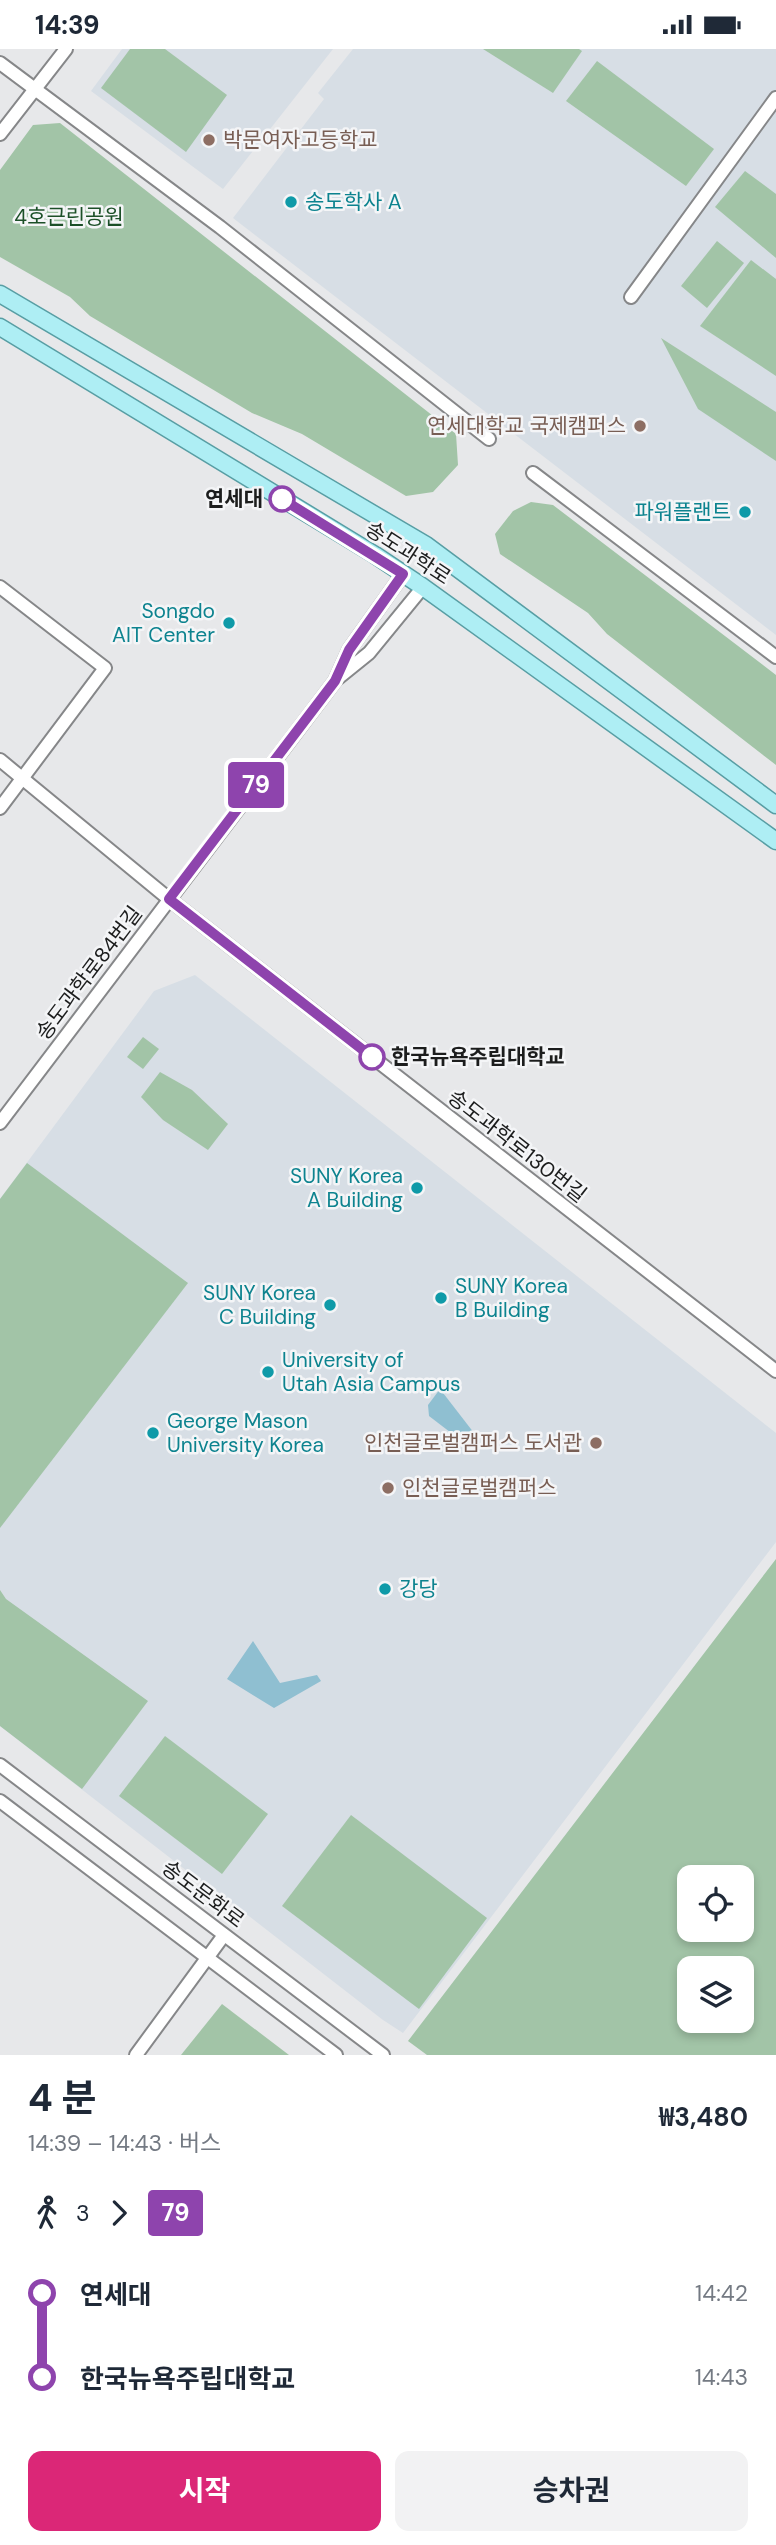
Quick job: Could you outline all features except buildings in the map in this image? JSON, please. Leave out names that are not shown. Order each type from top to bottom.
[{"type":"main road","name":"송도과학로","points":[[0,294],[426,545],[776,805]]},
{"type":"main road","name":"송도과학로","points":[[0,327],[423,587],[776,841]]},
{"type":"street","points":[[0,134],[66,49]]},
{"type":"street","points":[[0,63],[220,227],[489,439]]},
{"type":"street","points":[[631,297],[776,98]]},
{"type":"street","points":[[533,473],[776,657]]},
{"type":"street","name":"송도과학로84번길","points":[[0,1123],[335,681],[349,650],[403,574]]},
{"type":"street","points":[[0,587],[105,668],[0,807]]},
{"type":"street","points":[[335,681],[369,653],[423,587]]},
{"type":"street","name":"송도과학로130번길","points":[[0,761],[169,899],[776,1371]]},
{"type":"street","name":"송도문화로","points":[[0,1765],[383,2055]]},
{"type":"street","points":[[0,1801],[336,2055]]},
{"type":"street","points":[[136,2055],[224,1935]]},
{"type":"shaded area","name":"박문여자고등학교","points":[[122,49],[333,49],[223,189],[91,91]]},
{"type":"shaded area","name":"연세대학교 국제캠퍼스","points":[[353,49],[776,49],[776,635],[233,218],[324,99],[318,93]]},
{"type":"shaded area","name":"인천글로벌캠퍼스","points":[[195,975],[776,1433],[776,1542],[403,2033],[0,1726],[0,1199],[154,991]]},
{"type":"green space","points":[[130,49],[165,49],[227,95],[186,152],[101,88]]},
{"type":"green space","points":[[483,49],[579,49],[582,51],[553,93]]},
{"type":"green space","points":[[597,61],[714,149],[686,186],[566,101]]},
{"type":"green space","name":"4호근린공원","points":[[60,123],[456,434],[458,465],[433,492],[406,496],[302,434],[252,413],[90,316],[70,297],[0,257],[0,170],[33,125]]},
{"type":"green space","points":[[745,171],[776,194],[776,258],[715,207]]},
{"type":"green space","points":[[717,241],[744,263],[707,308],[681,286]]},
{"type":"green space","points":[[751,260],[776,279],[776,376],[700,326]]},
{"type":"green space","points":[[661,338],[776,412],[776,461],[698,409]]},
{"type":"green space","points":[[531,502],[553,505],[776,675],[776,765],[607,634],[588,613],[500,554],[495,534],[513,511]]},
{"type":"green space","points":[[143,1037],[159,1049],[143,1069],[127,1057]]},
{"type":"green space","points":[[160,1072],[192,1090],[228,1124],[208,1150],[163,1120],[141,1097]]},
{"type":"green space","points":[[27,1163],[188,1283],[0,1528],[0,1199]]},
{"type":"green space","points":[[776,1559],[776,2055],[427,2055],[408,2041]]},
{"type":"green space","points":[[0,1590],[6,1599],[148,1701],[82,1789],[0,1726]]},
{"type":"green space","points":[[165,1736],[268,1814],[222,1874],[119,1796]]},
{"type":"green space","points":[[351,1815],[487,1918],[419,2009],[282,1906]]},
{"type":"green space","points":[[222,2004],[289,2055],[181,2055]]},
{"type":"water","points":[[440,1389],[474,1433],[463,1442],[429,1416],[428,1405]]},
{"type":"water","points":[[253,1641],[280,1683],[317,1675],[321,1681],[274,1708],[227,1679]]},
{"type":"bus line","name":"79","points":[[282,499],[403,574],[349,650],[335,681],[169,899],[372,1057]]},
{"type":"place","name":"박문여자고등학교","points":[[209,140]]},
{"type":"place","name":"송도학사 A","points":[[291,202]]},
{"type":"place","name":"연세대학교 국제캠퍼스","points":[[640,426]]},
{"type":"place","name":"연세대","points":[[282,499]]},
{"type":"place","name":"파워플랜트","points":[[745,512]]},
{"type":"place","name":"Songdo AIT Center","points":[[229,623]]},
{"type":"place","name":"한국뉴욕주립대학교","points":[[372,1057]]},
{"type":"place","name":"SUNY Korea A Building","points":[[417,1188]]},
{"type":"place","name":"SUNY Korea B Building","points":[[441,1298]]},
{"type":"place","name":"SUNY Korea C Building","points":[[330,1305]]},
{"type":"place","name":"University of Utah Asia Campus","points":[[268,1372]]},
{"type":"place","name":"George Mason University Korea","points":[[153,1433]]},
{"type":"place","name":"인천글로벌캠퍼스 도서관","points":[[596,1443]]},
{"type":"place","name":"인천글로벌캠퍼스","points":[[388,1488]]},
{"type":"place","name":"강당","points":[[385,1589]]}]
